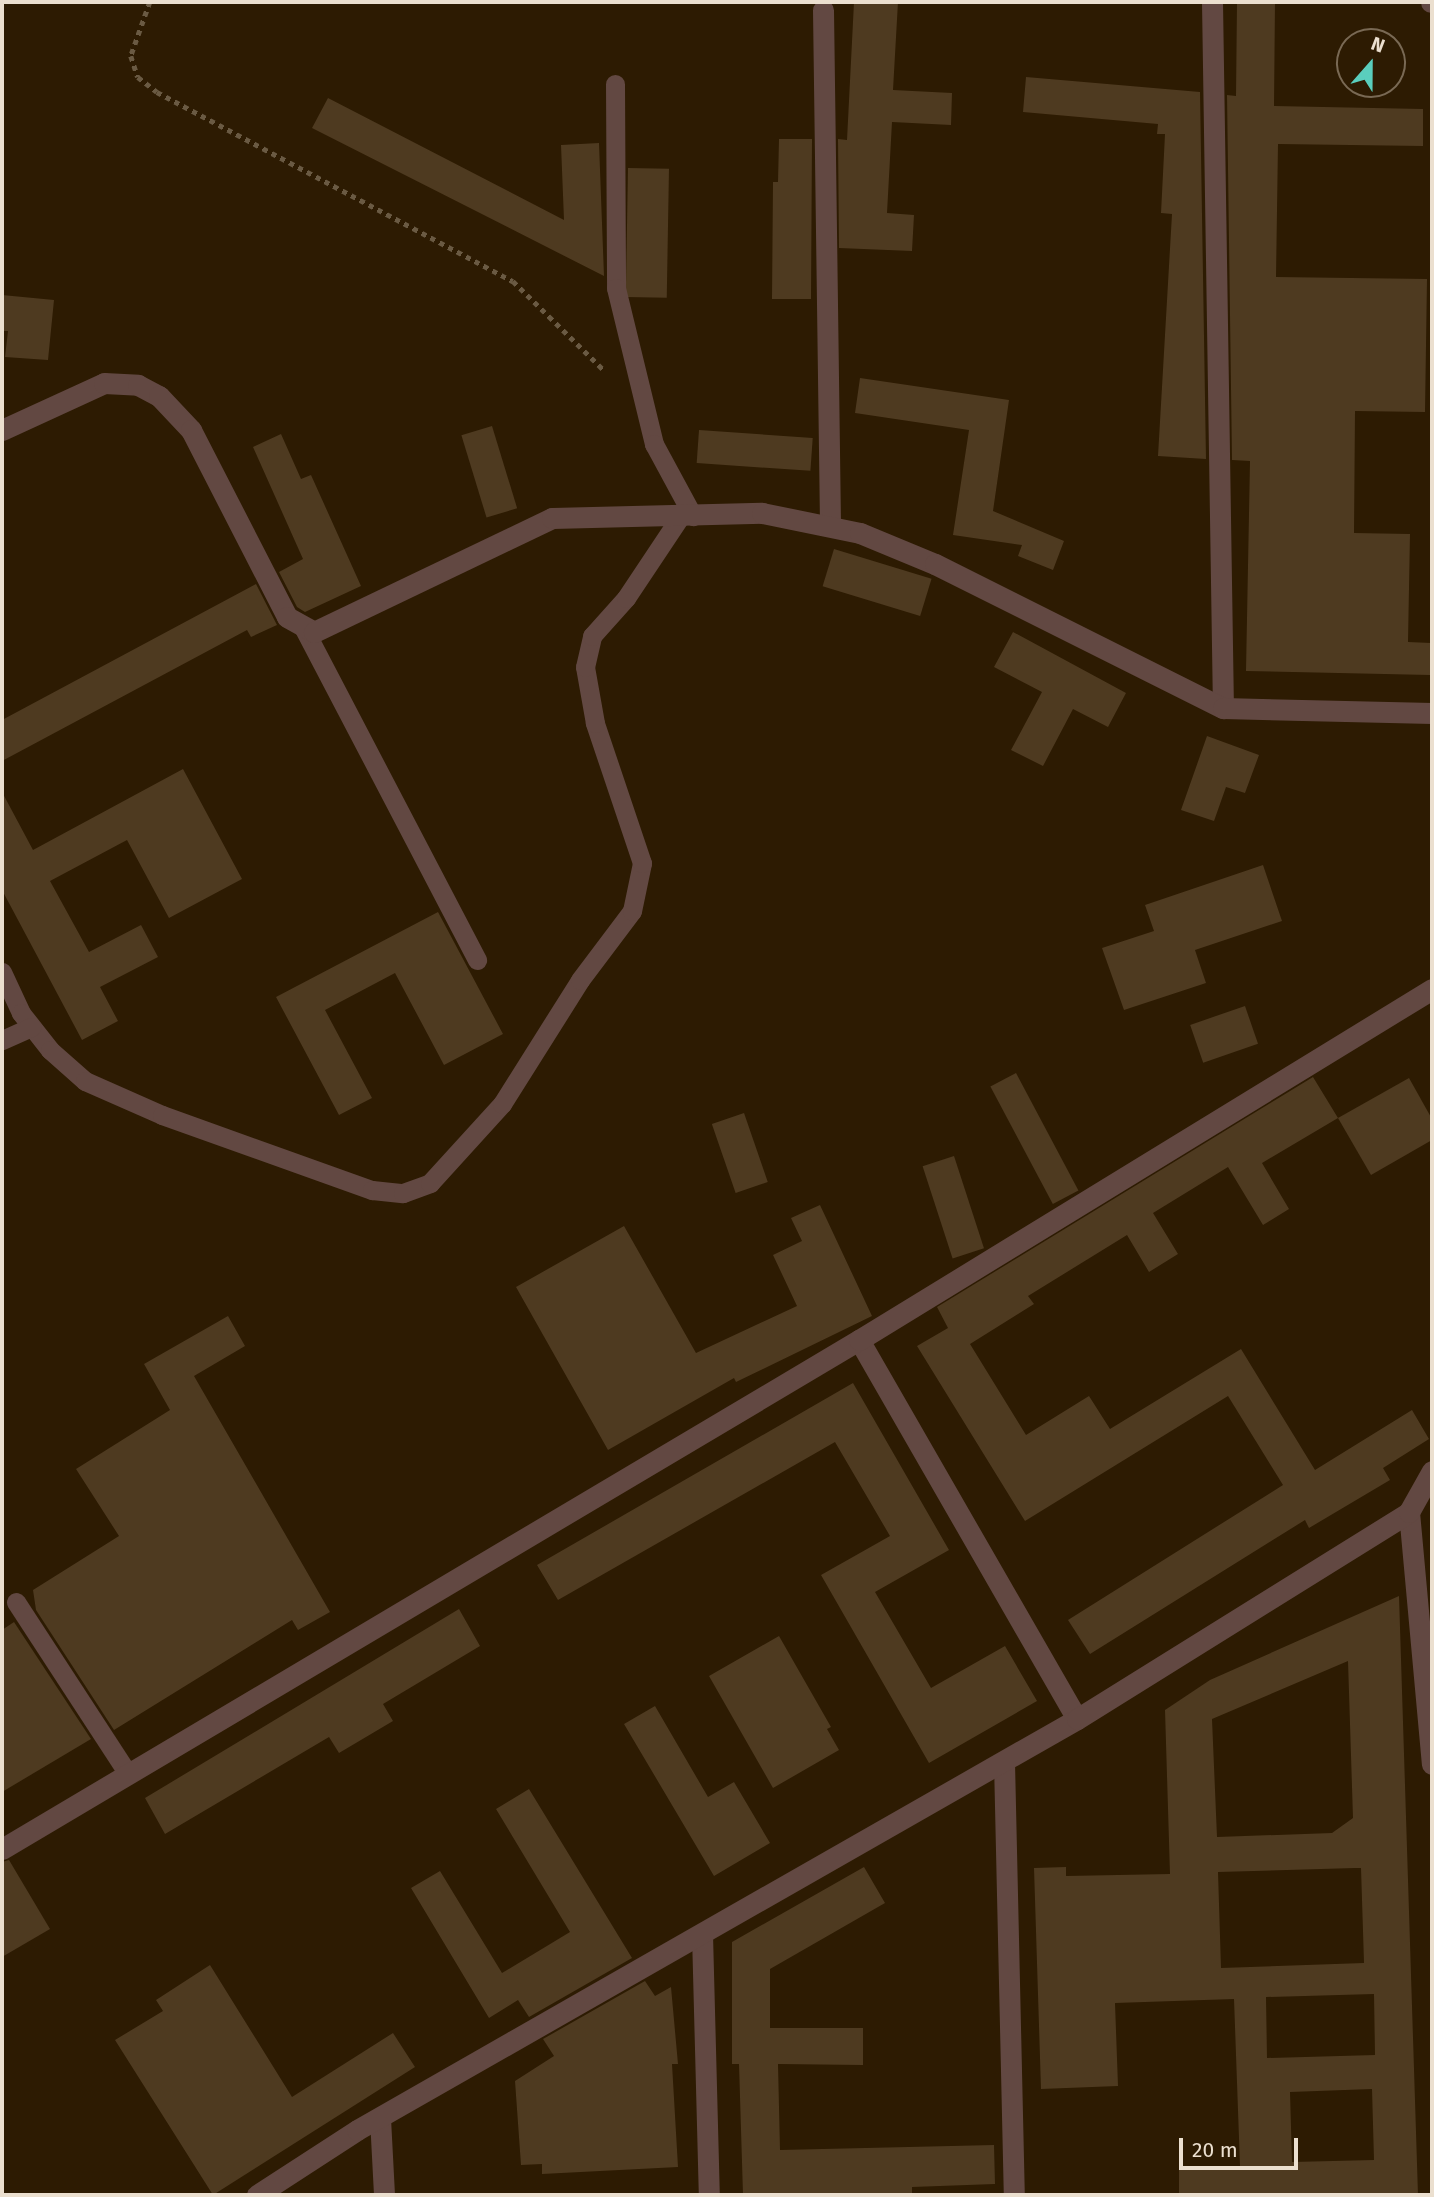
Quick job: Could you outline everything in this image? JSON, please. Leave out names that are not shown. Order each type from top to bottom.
[{"type":"street","points":[[1212,2],[1223,708]]},
{"type":"street","points":[[823,10],[830,526]]},
{"type":"street","points":[[2,430],[104,383],[138,385],[159,396],[191,430],[287,617],[314,632],[552,518],[762,513],[830,526],[935,564],[1223,708],[1432,713]]},
{"type":"street","points":[[2,1849],[859,1340],[1432,989]]},
{"type":"street","points":[[859,1340],[1077,1719]]},
{"type":"street","points":[[257,2195],[380,2118],[1077,1719],[1409,1512],[1432,1471]]},
{"type":"street","points":[[1409,1512],[1432,1763]]},
{"type":"street","points":[[1004,1762],[1014,2195]]},
{"type":"street","points":[[702,1934],[709,2195]]},
{"type":"street","points":[[380,2118],[384,2195]]},
{"type":"lane","points":[[2,972],[31,1027],[85,1082],[162,1115],[372,1190],[403,1193],[430,1183],[502,1104],[580,980],[632,911],[642,863],[595,723],[585,667],[592,636],[626,598],[679,517],[654,444],[616,288],[615,84]]},
{"type":"lane","points":[[302,625],[477,960]]},
{"type":"lane","points":[[2,1040],[31,1027]]},
{"type":"lane","points":[[16,1602],[128,1774]]},
{"type":"path","points":[[150,2],[131,56],[138,77],[157,92],[513,281],[607,373]]},
{"type":"building","points":[[854,2],[898,2],[893,90],[952,93],[951,125],[892,122],[887,213],[914,215],[912,251],[839,248],[838,139],[847,140]]},
{"type":"building","points":[[1237,2],[1275,2],[1274,106],[1423,109],[1423,146],[1278,144],[1276,277],[1427,279],[1425,412],[1355,411],[1354,533],[1410,534],[1408,642],[1431,643],[1430,675],[1246,671],[1250,461],[1232,460],[1227,95],[1236,96]]},
{"type":"building","points":[[1026,77],[1200,92],[1206,459],[1158,456],[1172,214],[1161,213],[1165,134],[1157,134],[1158,124],[1023,112]]},
{"type":"building","points":[[328,98],[564,220],[561,145],[599,143],[604,276],[312,128]]},
{"type":"building","points":[[779,139],[812,139],[811,299],[772,299],[773,182],[778,182]]},
{"type":"building","points":[[628,168],[669,169],[667,298],[626,297]]},
{"type":"building","points":[[2,295],[54,300],[48,360],[5,357],[8,331],[2,331]]},
{"type":"building","points":[[860,378],[1009,400],[993,511],[1064,541],[1053,570],[1018,556],[1022,545],[953,535],[969,430],[855,413]]},
{"type":"building","points":[[492,426],[517,508],[487,518],[461,435]]},
{"type":"building","points":[[699,430],[813,438],[810,471],[697,463]]},
{"type":"building","points":[[281,434],[301,479],[311,475],[361,586],[305,612],[297,607],[279,572],[303,559],[253,447]]},
{"type":"building","points":[[834,549],[932,579],[920,616],[823,586]]},
{"type":"building","points":[[256,584],[277,625],[251,637],[247,630],[2,761],[2,720]]},
{"type":"building","points":[[1013,632],[1126,693],[1108,727],[1073,709],[1043,766],[1011,750],[1042,692],[994,667]]},
{"type":"building","points":[[1207,736],[1259,755],[1245,793],[1226,787],[1214,821],[1181,810]]},
{"type":"building","points":[[183,769],[242,879],[169,918],[127,840],[50,881],[89,952],[141,925],[158,957],[100,987],[118,1021],[82,1040],[2,890],[2,792],[33,850]]},
{"type":"building","points":[[1263,865],[1282,921],[1195,950],[1206,983],[1124,1010],[1102,948],[1154,931],[1145,905]]},
{"type":"building","points":[[438,912],[503,1034],[444,1065],[395,973],[325,1010],[372,1098],[339,1115],[276,997]]},
{"type":"building","points":[[1245,1006],[1258,1044],[1203,1063],[1190,1025]]},
{"type":"building","points":[[1016,1073],[1078,1190],[1053,1204],[990,1087]]},
{"type":"building","points":[[1313,1077],[1338,1118],[1262,1163],[1289,1209],[1263,1225],[1228,1167],[1153,1213],[1178,1254],[1149,1272],[1127,1235],[1028,1296],[1034,1304],[970,1344],[1026,1435],[1089,1396],[1110,1429],[1241,1349],[1315,1470],[1412,1410],[1429,1439],[1383,1468],[1390,1480],[1309,1528],[1305,1520],[1090,1654],[1068,1620],[1283,1485],[1228,1396],[1025,1521],[917,1346],[948,1328],[937,1307]]},
{"type":"building","points":[[1409,1078],[1432,1119],[1432,1140],[1371,1175],[1338,1118]]},
{"type":"building","points":[[744,1113],[768,1182],[736,1193],[712,1124]]},
{"type":"building","points":[[954,1156],[984,1248],[953,1258],[923,1166]]},
{"type":"building","points":[[820,1205],[872,1316],[736,1382],[734,1378],[608,1450],[516,1287],[624,1226],[696,1353],[797,1306],[773,1255],[802,1241],[791,1218]]},
{"type":"building","points":[[228,1316],[245,1346],[194,1376],[330,1612],[298,1630],[292,1620],[114,1730],[36,1610],[33,1590],[119,1536],[76,1469],[170,1410],[144,1364]]},
{"type":"building","points":[[853,1383],[949,1550],[875,1592],[931,1688],[1005,1646],[1037,1701],[929,1763],[821,1575],[890,1536],[835,1442],[558,1600],[537,1565]]},
{"type":"building","points":[[1399,1596],[1418,2195],[1179,2195],[1179,2167],[1240,2166],[1234,1999],[1115,2003],[1118,2086],[1041,2089],[1034,1868],[1066,1867],[1066,1876],[1170,1874],[1165,1710],[1210,1680]],"holes":[[[1348,1661],[1353,1818],[1332,1833],[1217,1837],[1212,1719]],[[1361,1868],[1364,1963],[1221,1968],[1218,1872]],[[1374,1994],[1375,2055],[1267,2058],[1266,1997]],[[1372,2089],[1374,2160],[1292,2162],[1290,2092]]]},
{"type":"building","points":[[459,1609],[480,1646],[383,1704],[393,1721],[339,1753],[329,1737],[165,1834],[145,1798]]},
{"type":"building","points":[[14,1622],[91,1739],[2,1792],[2,1630]]},
{"type":"building","points":[[779,1636],[831,1727],[827,1729],[839,1750],[773,1788],[709,1676]]},
{"type":"building","points":[[655,1706],[708,1797],[734,1782],[770,1843],[714,1876],[624,1724]]},
{"type":"building","points":[[529,1789],[632,1958],[529,2017],[518,2000],[489,2018],[411,1888],[440,1871],[502,1973],[570,1932],[496,1809]]},
{"type":"building","points":[[9,1860],[50,1929],[2,1957],[2,1862]]},
{"type":"building","points":[[864,1867],[885,1903],[770,1969],[770,2028],[863,2028],[863,2065],[778,2064],[780,2150],[994,2145],[995,2184],[912,2187],[912,2195],[743,2195],[739,2064],[732,2064],[732,1942]]},
{"type":"building","points":[[210,1965],[292,2097],[393,2033],[415,2067],[213,2195],[115,2040],[163,2011],[156,2000]]},
{"type":"building","points":[[645,1981],[655,1996],[671,1987],[678,2064],[672,2064],[678,2167],[542,2174],[542,2164],[521,2165],[515,2081],[554,2056],[543,2039]]}]
